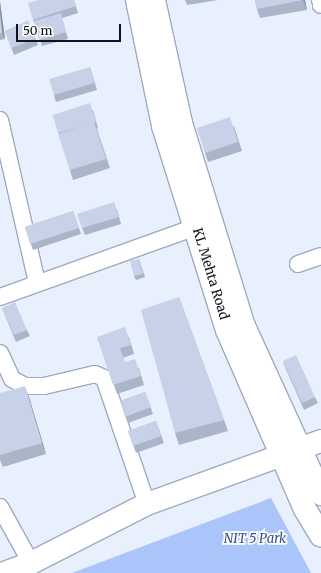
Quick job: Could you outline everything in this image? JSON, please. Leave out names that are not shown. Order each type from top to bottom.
[{"type":"street","name":"KL Mehta Road","points":[[136,0],[163,126],[244,326],[291,452],[305,510],[321,536]]},
{"type":"street","name":"KL Mehta Road","points":[[154,0],[203,224]]},
{"type":"street","points":[[320,0],[321,5]]},
{"type":"street","points":[[0,120],[37,283]]},
{"type":"street","points":[[0,297],[203,224]]},
{"type":"street","points":[[298,264],[321,256]]},
{"type":"street","points":[[0,353],[12,378],[25,386],[44,386],[95,374],[104,378],[147,504]]},
{"type":"street","points":[[4,573],[31,563],[147,504],[321,441]]},
{"type":"street","name":"KL Mehta Road","points":[[291,452],[321,494]]},
{"type":"street","points":[[0,507],[31,563]]},
{"type":"green space","name":"NIT 5 Park","points":[[271,498],[311,573],[72,573]]},
{"type":"building","points":[[38,0],[74,0],[76,6],[33,20],[28,3]]},
{"type":"building","points":[[255,0],[303,0],[257,9]]},
{"type":"building","points":[[61,13],[66,32],[39,40],[34,21]]},
{"type":"building","points":[[0,14],[2,33],[0,33]]},
{"type":"building","points":[[28,21],[35,39],[11,48],[5,31]]},
{"type":"building","points":[[90,67],[94,83],[54,95],[49,79]]},
{"type":"building","points":[[90,103],[96,122],[58,133],[53,115]]},
{"type":"building","points":[[230,117],[238,142],[205,153],[197,128]]},
{"type":"building","points":[[94,122],[106,159],[70,170],[58,134]]},
{"type":"building","points":[[114,202],[119,217],[82,228],[77,214]]},
{"type":"building","points":[[73,211],[79,228],[30,244],[25,227]]},
{"type":"building","points":[[139,259],[143,274],[134,276],[130,261]]},
{"type":"building","points":[[179,297],[224,420],[175,433],[141,310]]},
{"type":"building","points":[[15,302],[27,330],[14,335],[2,308]]},
{"type":"building","points":[[125,327],[131,345],[120,348],[125,362],[135,359],[141,376],[113,385],[97,337]]},
{"type":"building","points":[[296,355],[315,397],[302,403],[283,361]]},
{"type":"building","points":[[25,386],[42,443],[0,455],[0,393]]},
{"type":"building","points":[[145,392],[151,407],[125,417],[120,401]]},
{"type":"building","points":[[156,421],[161,436],[133,446],[128,431]]}]
